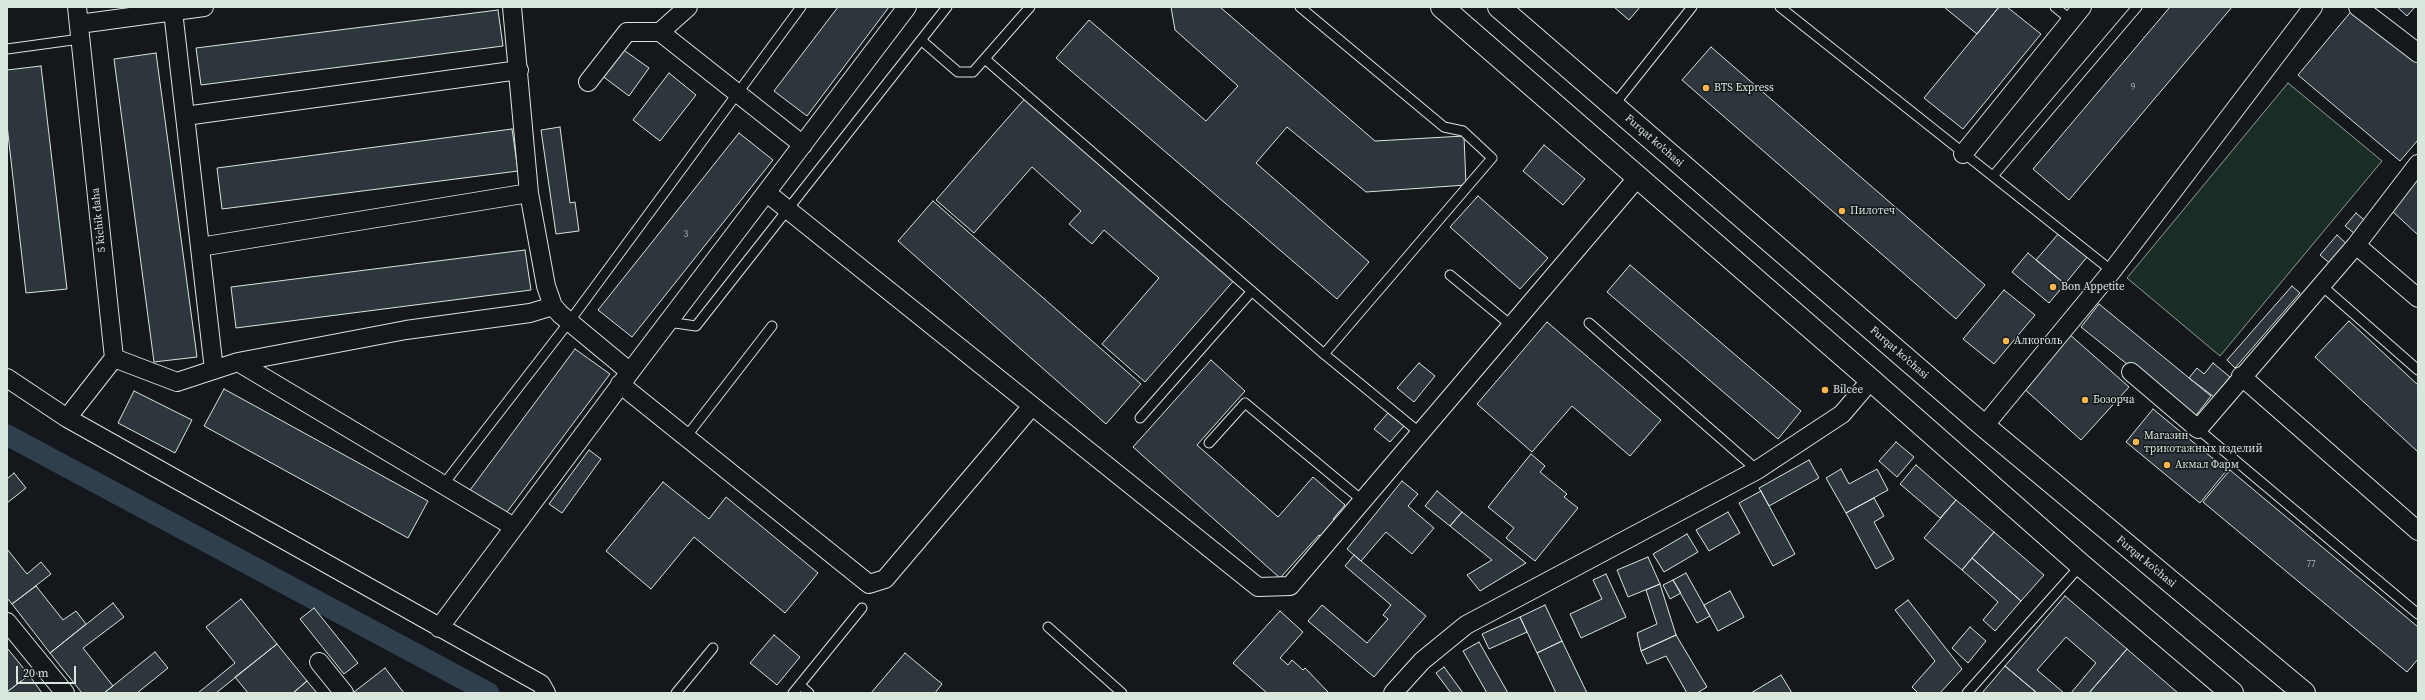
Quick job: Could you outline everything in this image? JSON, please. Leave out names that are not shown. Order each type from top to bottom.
[{"type":"main road","points":[[1442,7],[1638,176],[2081,566],[2232,693]]},
{"type":"main road","name":"Furqat ko'chasi","points":[[1499,7],[1984,426],[2304,693]]},
{"type":"street","points":[[79,23],[204,7]]},
{"type":"street","points":[[512,7],[519,70],[529,193],[540,262],[553,306],[686,437],[869,584],[885,579],[1032,406]]},
{"type":"street","points":[[660,32],[688,7]]},
{"type":"street","points":[[439,628],[625,378],[907,7]]},
{"type":"street","points":[[1984,426],[2112,271],[2313,7]]},
{"type":"street","points":[[2358,7],[2418,53]]},
{"type":"street","points":[[173,11],[214,370]]},
{"type":"street","points":[[1963,154],[2076,14]]},
{"type":"street","name":"5 kichik daha","points":[[79,23],[114,358]]},
{"type":"street","points":[[588,82],[627,32],[660,32],[803,145]]},
{"type":"street","points":[[185,116],[519,70]]},
{"type":"street","points":[[2131,372],[2198,429],[2241,376],[2356,245],[2418,164]]},
{"type":"street","points":[[767,193],[1258,586],[1290,586],[1638,176]]},
{"type":"street","points":[[200,247],[529,193]]},
{"type":"street","points":[[2356,245],[2418,298]]},
{"type":"street","points":[[67,418],[114,358],[177,382],[238,362],[406,330],[530,312],[553,306]]},
{"type":"street","points":[[238,362],[514,527]]},
{"type":"street","points":[[2241,376],[2418,531]]},
{"type":"street","points":[[7,378],[67,418],[541,684],[546,693]]},
{"type":"street","points":[[1393,693],[1422,661],[1466,625],[1757,470],[1842,414],[1871,380]]},
{"type":"street","points":[[7,622],[65,693]]},
{"type":"street","points":[[319,662],[344,693]]},
{"type":"lane","points":[[443,485],[569,322],[801,7]]},
{"type":"lane","points":[[668,322],[696,326],[947,7]]},
{"type":"lane","points":[[921,40],[958,72],[973,72],[1030,7]]},
{"type":"lane","points":[[1300,7],[1444,127],[1463,131],[1492,158],[1324,354]]},
{"type":"lane","points":[[1614,105],[1692,7]]},
{"type":"lane","points":[[1780,7],[2112,271]]},
{"type":"lane","points":[[2055,7],[2076,14]]},
{"type":"lane","points":[[1993,176],[2137,7]]},
{"type":"lane","points":[[7,49],[79,23]]},
{"type":"lane","points":[[985,59],[1324,354],[1420,433]]},
{"type":"lane","points":[[1450,275],[1512,326]]},
{"type":"lane","points":[[2321,285],[2418,370]]},
{"type":"lane","points":[[1140,418],[1252,291]]},
{"type":"lane","points":[[1589,322],[1757,470]]},
{"type":"lane","points":[[686,437],[772,326]]},
{"type":"lane","points":[[1209,443],[1245,403],[1362,501]]},
{"type":"lane","points":[[2198,429],[2418,614]]},
{"type":"lane","points":[[1966,693],[2081,566]]},
{"type":"lane","points":[[793,693],[862,608]]},
{"type":"lane","points":[[1048,627],[1122,693]]},
{"type":"lane","points":[[676,693],[713,648]]},
{"type":"lane","points":[[800,685],[809,693]]},
{"type":"green space","points":[[2288,83],[2382,161],[2220,356],[2127,278]]},
{"type":"building","points":[[838,7],[889,7],[807,116],[774,91]]},
{"type":"building","points":[[1171,7],[1220,7],[1375,141],[1464,136],[1466,185],[1366,192],[1287,127],[1256,163],[1369,262],[1337,299],[1056,58],[1089,20],[1206,121],[1238,86],[1175,30]]},
{"type":"building","points":[[1614,7],[1640,7],[1629,20]]},
{"type":"building","points":[[1944,7],[1999,7],[1977,34]]},
{"type":"building","points":[[1999,7],[2007,7],[2041,34],[1963,129],[1924,98]]},
{"type":"building","points":[[2170,7],[2232,7],[2069,200],[2033,169]]},
{"type":"building","points":[[2397,7],[2415,7],[2407,16]]},
{"type":"building","points":[[2354,8],[2418,61],[2418,140],[2400,161],[2298,75]]},
{"type":"building","points":[[498,10],[503,46],[201,85],[196,48]]},
{"type":"building","points":[[1711,47],[1985,285],[1956,319],[1682,80]]},
{"type":"building","points":[[621,48],[649,68],[629,96],[601,75]]},
{"type":"building","points":[[156,53],[197,357],[154,362],[114,59]]},
{"type":"building","points":[[41,66],[67,289],[26,293],[7,125],[7,70]]},
{"type":"building","points":[[669,73],[696,95],[660,141],[633,120]]},
{"type":"building","points":[[1028,95],[1236,278],[1145,382],[1102,344],[1159,278],[1104,230],[1092,244],[1069,224],[1081,211],[1032,167],[974,233],[936,200]]},
{"type":"building","points":[[560,127],[570,203],[575,202],[579,231],[556,234],[541,130]]},
{"type":"building","points":[[512,129],[518,171],[222,209],[217,168]]},
{"type":"building","points":[[739,133],[773,160],[632,337],[598,310]]},
{"type":"building","points":[[1544,145],[1585,179],[1563,205],[1523,171]]},
{"type":"building","points":[[2418,178],[2418,235],[2390,209]]},
{"type":"building","points":[[1478,196],[1548,258],[1520,289],[1450,227]]},
{"type":"building","points":[[933,201],[1141,384],[1106,424],[898,241]]},
{"type":"building","points":[[2356,213],[2369,224],[2359,237],[2345,226]]},
{"type":"building","points":[[2059,233],[2087,257],[2065,284],[2036,260]]},
{"type":"building","points":[[2337,235],[2349,246],[2333,266],[2320,255]]},
{"type":"building","points":[[525,250],[531,290],[236,328],[231,287]]},
{"type":"building","points":[[2028,253],[2065,284],[2049,303],[2012,272]]},
{"type":"building","points":[[1630,265],[1801,411],[1778,439],[1607,292]]},
{"type":"building","points":[[2292,286],[2300,293],[2235,368],[2227,360]]},
{"type":"building","points":[[2004,290],[2035,315],[1994,364],[1963,339]]},
{"type":"building","points":[[2099,304],[2211,396],[2194,418],[2081,327]]},
{"type":"building","points":[[2349,321],[2418,385],[2418,452],[2315,357]]},
{"type":"building","points":[[1547,322],[1661,420],[1630,456],[1572,406],[1532,452],[1477,404]]},
{"type":"building","points":[[2068,333],[2129,387],[2081,440],[2021,386]]},
{"type":"building","points":[[575,349],[610,374],[504,516],[470,490]]},
{"type":"building","points":[[1211,360],[1245,391],[1197,445],[1278,517],[1313,477],[1345,505],[1333,519],[1338,524],[1324,540],[1319,535],[1280,578],[1133,447]]},
{"type":"building","points":[[1419,363],[1435,376],[1414,402],[1397,388]]},
{"type":"building","points":[[2213,363],[2230,377],[2214,397],[2189,378],[2197,368],[2204,374]]},
{"type":"building","points":[[224,389],[428,501],[408,538],[204,426]]},
{"type":"building","points":[[134,391],[192,420],[175,453],[118,423]]},
{"type":"building","points":[[2153,409],[2227,470],[2200,503],[2126,442]]},
{"type":"building","points":[[1388,413],[1404,426],[1390,442],[1374,429]]},
{"type":"building","points":[[1896,442],[1914,457],[1897,477],[1879,461]]},
{"type":"building","points":[[589,450],[601,459],[562,513],[549,504]]},
{"type":"building","points":[[1531,454],[1545,466],[1540,472],[1567,494],[1564,497],[1578,508],[1535,561],[1506,538],[1514,528],[1488,507]]},
{"type":"building","points":[[1809,460],[1819,478],[1769,506],[1759,488]]},
{"type":"building","points":[[1916,465],[1956,500],[1940,518],[1900,484]]},
{"type":"building","points":[[1841,469],[1849,484],[1877,469],[1888,490],[1846,513],[1826,478]]},
{"type":"building","points":[[2230,470],[2418,627],[2418,659],[2407,672],[2203,502]]},
{"type":"building","points":[[14,473],[26,488],[7,503],[7,479]]},
{"type":"building","points":[[1402,481],[1418,494],[1408,506],[1434,528],[1412,554],[1386,532],[1361,561],[1347,549]]},
{"type":"building","points":[[663,482],[709,519],[726,497],[818,573],[785,613],[694,537],[651,589],[606,551]]},
{"type":"building","points":[[1437,491],[1462,512],[1450,526],[1425,506]]},
{"type":"building","points":[[1761,491],[1795,554],[1773,566],[1739,503]]},
{"type":"building","points":[[1874,498],[1884,516],[1874,522],[1894,559],[1876,569],[1846,513]]},
{"type":"building","points":[[1956,500],[1994,532],[1962,570],[1924,538]]},
{"type":"building","points":[[1462,512],[1526,563],[1480,591],[1467,575],[1492,560],[1450,526]]},
{"type":"building","points":[[1728,512],[1740,533],[1709,551],[1696,530]]},
{"type":"building","points":[[1994,532],[2044,575],[2021,601],[1972,558]]},
{"type":"building","points":[[1687,534],[1698,552],[1664,572],[1653,554]]},
{"type":"building","points":[[7,549],[27,574],[41,562],[51,574],[12,604],[7,598]]},
{"type":"building","points":[[1354,555],[1426,616],[1374,677],[1308,621],[1322,605],[1367,643],[1388,619],[1383,615],[1391,605],[1345,566]]},
{"type":"building","points":[[1648,557],[1660,584],[1628,597],[1617,570]]},
{"type":"building","points":[[1972,558],[2021,601],[1995,631],[1983,620],[1998,602],[1962,570]]},
{"type":"building","points":[[1686,573],[1710,616],[1697,623],[1673,580]]},
{"type":"building","points":[[1606,574],[1626,617],[1581,638],[1570,614],[1602,599],[1593,580]]},
{"type":"building","points":[[1673,580],[1681,593],[1670,599],[1663,585]]},
{"type":"building","points":[[1660,584],[1676,635],[1641,651],[1637,633],[1657,624],[1646,590]]},
{"type":"building","points":[[36,586],[63,620],[76,611],[86,624],[50,653],[12,604]]},
{"type":"building","points":[[1730,591],[1744,617],[1718,631],[1704,605]]},
{"type":"building","points":[[2065,596],[2127,649],[2089,693],[2071,693],[2096,663],[2066,637],[2037,670],[2064,693],[2037,693],[2005,666]]},
{"type":"building","points":[[241,599],[277,644],[216,693],[198,693],[235,663],[206,627]]},
{"type":"building","points":[[1908,600],[1962,669],[1940,693],[1918,693],[1912,687],[1935,661],[1895,610]]},
{"type":"building","points":[[113,603],[124,617],[83,648],[113,686],[104,693],[82,693],[50,653]]},
{"type":"building","points":[[1545,605],[1562,641],[1537,653],[1520,617]]},
{"type":"building","points":[[314,608],[358,663],[344,674],[300,619]]},
{"type":"building","points":[[1280,611],[1303,632],[1280,658],[1288,665],[1292,660],[1303,670],[1305,668],[1329,693],[1267,693],[1233,663]]},
{"type":"building","points":[[1520,617],[1527,632],[1489,649],[1482,634]]},
{"type":"building","points":[[1970,627],[1986,641],[1968,663],[1952,648]]},
{"type":"building","points":[[774,635],[800,657],[777,685],[750,663]]},
{"type":"building","points":[[1676,635],[1707,687],[1697,693],[1687,693],[1666,656],[1647,664],[1641,651]]},
{"type":"building","points":[[1562,641],[1587,693],[1556,693],[1537,653]]},
{"type":"building","points":[[1479,642],[1508,693],[1487,693],[1463,651]]},
{"type":"building","points":[[277,644],[307,681],[293,693],[248,693],[235,677]]},
{"type":"building","points":[[7,648],[29,675],[7,692]]},
{"type":"building","points":[[2127,649],[2178,693],[2089,693]]},
{"type":"building","points":[[155,652],[168,668],[137,693],[104,693]]},
{"type":"building","points":[[905,653],[942,684],[935,693],[871,693]]},
{"type":"building","points":[[2005,666],[2037,693],[1982,693]]},
{"type":"building","points":[[1444,667],[1463,693],[1451,693],[1436,673]]},
{"type":"building","points":[[385,668],[404,693],[354,692]]},
{"type":"building","points":[[29,675],[42,693],[7,693],[7,692]]},
{"type":"building","points":[[1781,675],[1792,693],[1751,693]]},
{"type":"building","points":[[307,681],[317,693],[293,693]]},
{"type":"waterway","points":[[7,435],[489,693]]},
{"type":"place","name":"BTS Express","points":[[1706,88]]},
{"type":"place","name":"Пилотеч","points":[[1842,211]]},
{"type":"place","name":"Bon Appetite","points":[[2053,287]]},
{"type":"place","name":"Алкоголь","points":[[2006,341]]},
{"type":"place","name":"Bilcee","points":[[1825,390]]},
{"type":"place","name":"Бозорча","points":[[2085,400]]},
{"type":"place","name":"Магазин трикотажных изделий","points":[[2136,442]]},
{"type":"place","name":"Акмал Фарм","points":[[2167,465]]}]
